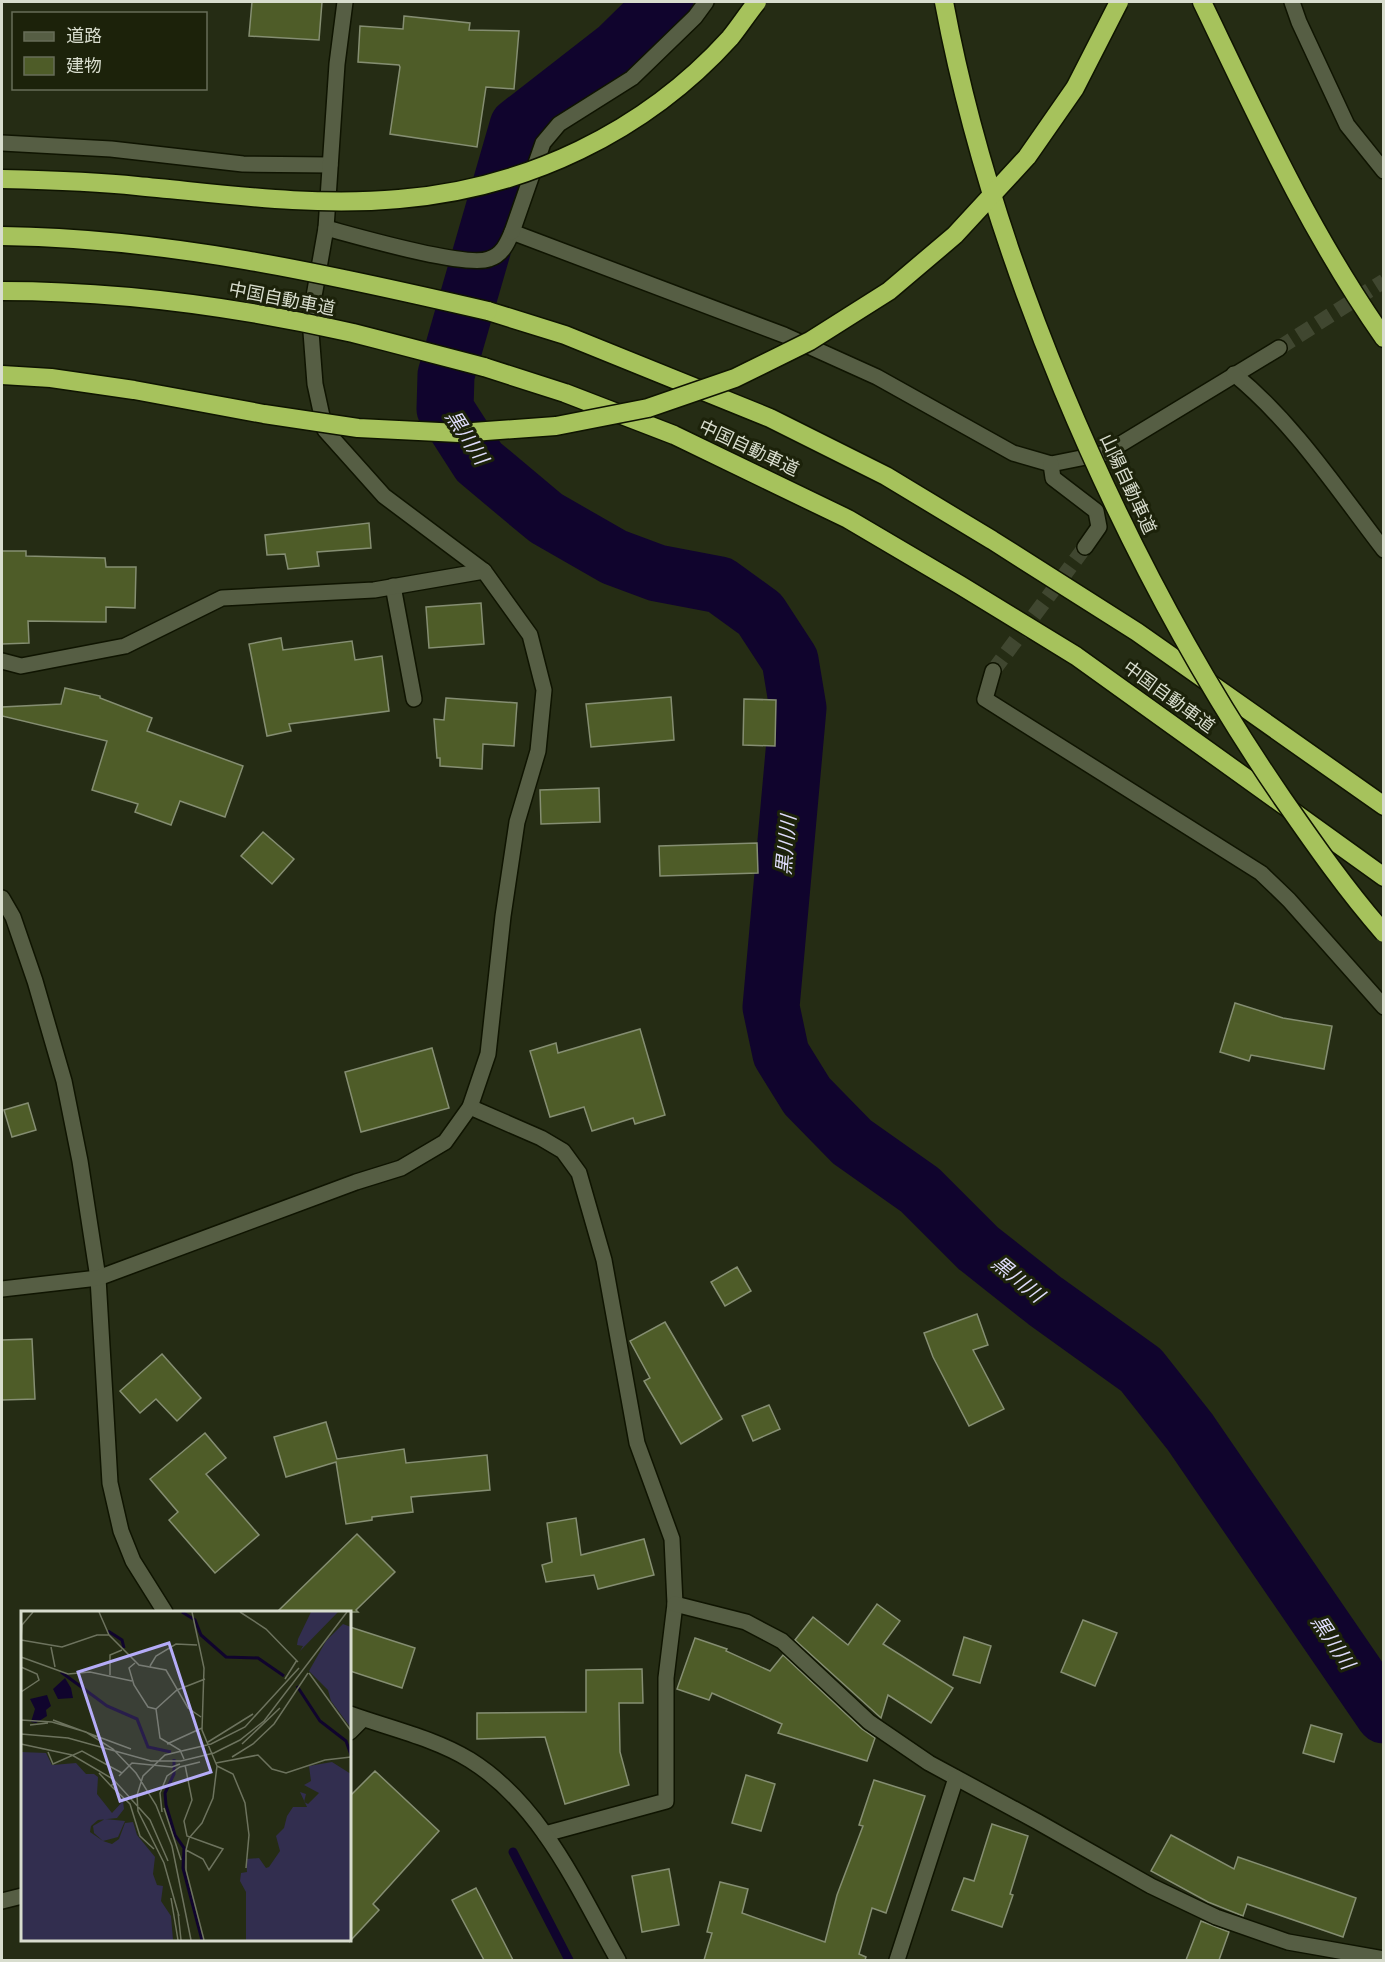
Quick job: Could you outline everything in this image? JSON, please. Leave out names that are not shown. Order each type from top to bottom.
[{"type":"highway","points":[[2,179],[123,185],[242,197],[333,201],[400,199],[450,192],[503,179],[564,158],[623,128],[679,86],[730,38],[757,2]]},
{"type":"highway","name":"山陽自動車道","points":[[944,2],[972,123],[1002,228],[1034,320],[1106,488],[1150,579],[1187,648],[1246,745],[1312,841],[1383,933]]},
{"type":"highway","points":[[2,375],[51,378],[358,428],[459,433],[556,426],[648,408],[735,378],[810,341],[889,291],[955,235],[1027,157],[1075,88],[1119,2]]},
{"type":"highway","points":[[1202,2],[1259,122],[1312,224],[1383,338]]},
{"type":"highway","name":"中国自動車道","points":[[2,236],[152,245],[287,267],[488,311],[565,335],[770,418],[886,476],[992,540],[1137,632],[1383,806]]},
{"type":"highway","name":"中国自動車道","points":[[2,291],[146,298],[244,311],[352,333],[484,367],[565,393],[674,435],[848,519],[1076,656],[1383,877]]},
{"type":"street","points":[[2,1289],[98,1278],[356,1182],[401,1168],[445,1142],[470,1107],[488,1054],[503,916],[517,822],[538,751],[544,690],[530,635],[484,571],[384,496],[325,430],[315,384],[310,320],[326,228],[337,64],[345,2]]},
{"type":"street","points":[[326,228],[460,261],[488,260],[504,249],[543,143],[548,137],[559,124],[632,78],[695,17],[706,2]]},
{"type":"street","points":[[1292,2],[1347,125],[1383,171]]},
{"type":"street","points":[[2,142],[111,149],[243,164],[330,165]]},
{"type":"street","points":[[512,232],[784,335],[877,377],[1013,453],[1051,464],[1107,453],[1279,348]]},
{"type":"street","points":[[1234,374],[1259,395],[1287,424],[1383,550]]},
{"type":"street","points":[[1051,464],[1053,478],[1096,511],[1099,527],[1085,547]]},
{"type":"street","points":[[2,661],[21,666],[124,646],[222,598],[374,590],[484,571]]},
{"type":"street","points":[[393,586],[414,699]]},
{"type":"street","points":[[993,671],[985,699],[1261,873],[1289,900],[1383,1007]]},
{"type":"street","points":[[2,898],[13,917],[64,1081],[80,1161],[98,1278],[110,1483],[121,1531],[133,1561],[164,1611]]},
{"type":"street","points":[[470,1107],[541,1138],[563,1151],[579,1173],[604,1260],[637,1443],[672,1539],[675,1604],[666,1678],[666,1801],[545,1834]]},
{"type":"street","points":[[675,1604],[746,1622],[782,1641],[868,1722],[929,1763],[1151,1886],[1216,1917],[1288,1942],[1383,1959]]},
{"type":"street","points":[[356,1717],[425,1740],[469,1759],[507,1787],[545,1834],[618,1960]]},
{"type":"street","points":[[897,1960],[956,1778]]},
{"type":"street","points":[[2,1901],[21,1896]]},
{"type":"building","points":[[252,2],[322,2],[319,40],[249,36]]},
{"type":"building","points":[[404,16],[470,23],[469,30],[519,31],[514,89],[486,87],[477,147],[390,134],[400,67],[399,65],[358,62],[360,26],[403,29]]},
{"type":"building","points":[[369,523],[371,548],[317,552],[319,566],[288,569],[285,554],[267,555],[265,535]]},
{"type":"building","points":[[2,551],[26,551],[26,556],[105,558],[106,567],[136,567],[135,608],[106,607],[106,622],[28,621],[29,643],[2,644]]},
{"type":"building","points":[[481,603],[484,644],[429,648],[426,607]]},
{"type":"building","points":[[281,638],[283,650],[352,641],[355,660],[382,656],[389,711],[289,724],[291,731],[267,736],[249,644]]},
{"type":"building","points":[[65,688],[100,696],[100,698],[152,718],[147,731],[243,766],[225,817],[180,801],[171,825],[135,812],[138,804],[92,790],[107,741],[2,716],[2,707],[61,704]]},
{"type":"building","points":[[671,697],[674,740],[591,747],[586,704]]},
{"type":"building","points":[[446,698],[517,703],[514,746],[483,744],[482,769],[440,766],[440,758],[437,758],[434,719],[444,720]]},
{"type":"building","points":[[744,699],[776,700],[775,746],[743,745]]},
{"type":"building","points":[[599,788],[600,822],[541,824],[540,790]]},
{"type":"building","points":[[263,832],[294,859],[272,884],[241,856]]},
{"type":"building","points":[[757,843],[758,873],[660,876],[659,846]]},
{"type":"building","points":[[1235,1003],[1283,1018],[1332,1026],[1324,1069],[1251,1055],[1249,1061],[1220,1052]]},
{"type":"building","points":[[640,1029],[665,1115],[635,1124],[633,1118],[592,1131],[584,1107],[550,1117],[530,1051],[556,1043],[558,1053]]},
{"type":"building","points":[[432,1048],[449,1108],[361,1132],[345,1072]]},
{"type":"building","points":[[28,1103],[36,1130],[12,1137],[4,1110]]},
{"type":"building","points":[[737,1267],[751,1291],[725,1306],[711,1282]]},
{"type":"building","points":[[977,1314],[988,1345],[973,1350],[1004,1409],[969,1426],[933,1357],[924,1333]]},
{"type":"building","points":[[665,1322],[722,1419],[681,1444],[644,1381],[650,1378],[630,1341]]},
{"type":"building","points":[[32,1339],[35,1399],[2,1400],[2,1340]]},
{"type":"building","points":[[162,1354],[201,1398],[177,1421],[156,1399],[140,1413],[120,1391]]},
{"type":"building","points":[[769,1405],[780,1429],[753,1441],[742,1416]]},
{"type":"building","points":[[326,1422],[337,1459],[404,1449],[406,1463],[487,1455],[490,1490],[411,1497],[413,1512],[372,1517],[372,1520],[346,1524],[336,1462],[286,1477],[274,1437]]},
{"type":"building","points":[[205,1433],[226,1458],[206,1474],[259,1535],[215,1573],[169,1520],[178,1512],[150,1479]]},
{"type":"building","points":[[576,1518],[581,1555],[644,1539],[654,1575],[598,1589],[594,1575],[546,1582],[542,1565],[552,1562],[547,1523]]},
{"type":"building","points":[[357,1534],[395,1572],[356,1610],[358,1612],[278,1611]]},
{"type":"building","points":[[877,1604],[900,1621],[883,1644],[953,1688],[931,1723],[888,1695],[881,1718],[795,1640],[813,1617],[848,1645]]},
{"type":"building","points":[[1083,1620],[1117,1633],[1095,1686],[1061,1672]]},
{"type":"building","points":[[351,1627],[415,1648],[402,1688],[351,1671]]},
{"type":"building","points":[[964,1637],[991,1646],[980,1683],[953,1675]]},
{"type":"building","points":[[695,1638],[727,1649],[726,1651],[770,1671],[783,1655],[862,1729],[875,1738],[867,1761],[778,1733],[782,1724],[712,1693],[709,1700],[677,1689]]},
{"type":"building","points":[[642,1669],[643,1703],[619,1703],[620,1752],[629,1785],[565,1804],[545,1737],[477,1739],[477,1713],[586,1712],[586,1670]]},
{"type":"building","points":[[1311,1725],[1342,1734],[1334,1762],[1303,1753]]},
{"type":"building","points":[[375,1771],[439,1831],[373,1904],[379,1910],[351,1940],[351,1795]]},
{"type":"building","points":[[746,1775],[775,1784],[761,1831],[732,1823]]},
{"type":"building","points":[[874,1780],[925,1796],[886,1913],[872,1908],[859,1954],[866,1957],[865,1960],[704,1960],[712,1933],[707,1932],[720,1882],[748,1889],[742,1913],[825,1942],[837,1895],[863,1826],[859,1825]]},
{"type":"building","points":[[992,1824],[1028,1836],[1002,1927],[952,1910],[964,1878],[974,1881]]},
{"type":"building","points":[[1171,1835],[1234,1869],[1238,1857],[1356,1898],[1343,1937],[1247,1904],[1243,1916],[1208,1902],[1151,1871]]},
{"type":"building","points":[[669,1869],[679,1925],[642,1932],[632,1876]]},
{"type":"building","points":[[476,1888],[513,1960],[484,1960],[452,1900]]},
{"type":"building","points":[[1201,1921],[1229,1932],[1219,1960],[1186,1960]]},
{"type":"waterway","name":"黒川川","points":[[665,2],[617,49],[518,126],[446,375],[445,409],[479,462],[546,518],[614,557],[657,573],[720,585],[760,614],[790,660],[798,708],[771,1007],[781,1054],[807,1096],[852,1142],[920,1190],[978,1248],[1045,1301],[1141,1370],[1190,1432],[1384,1715]]},
{"type":"waterway","points":[[513,1852],[569,1960]]},
{"type":"tunnel","points":[[1279,348],[1384,281]]},
{"type":"tunnel","points":[[993,671],[1085,547]]}]
